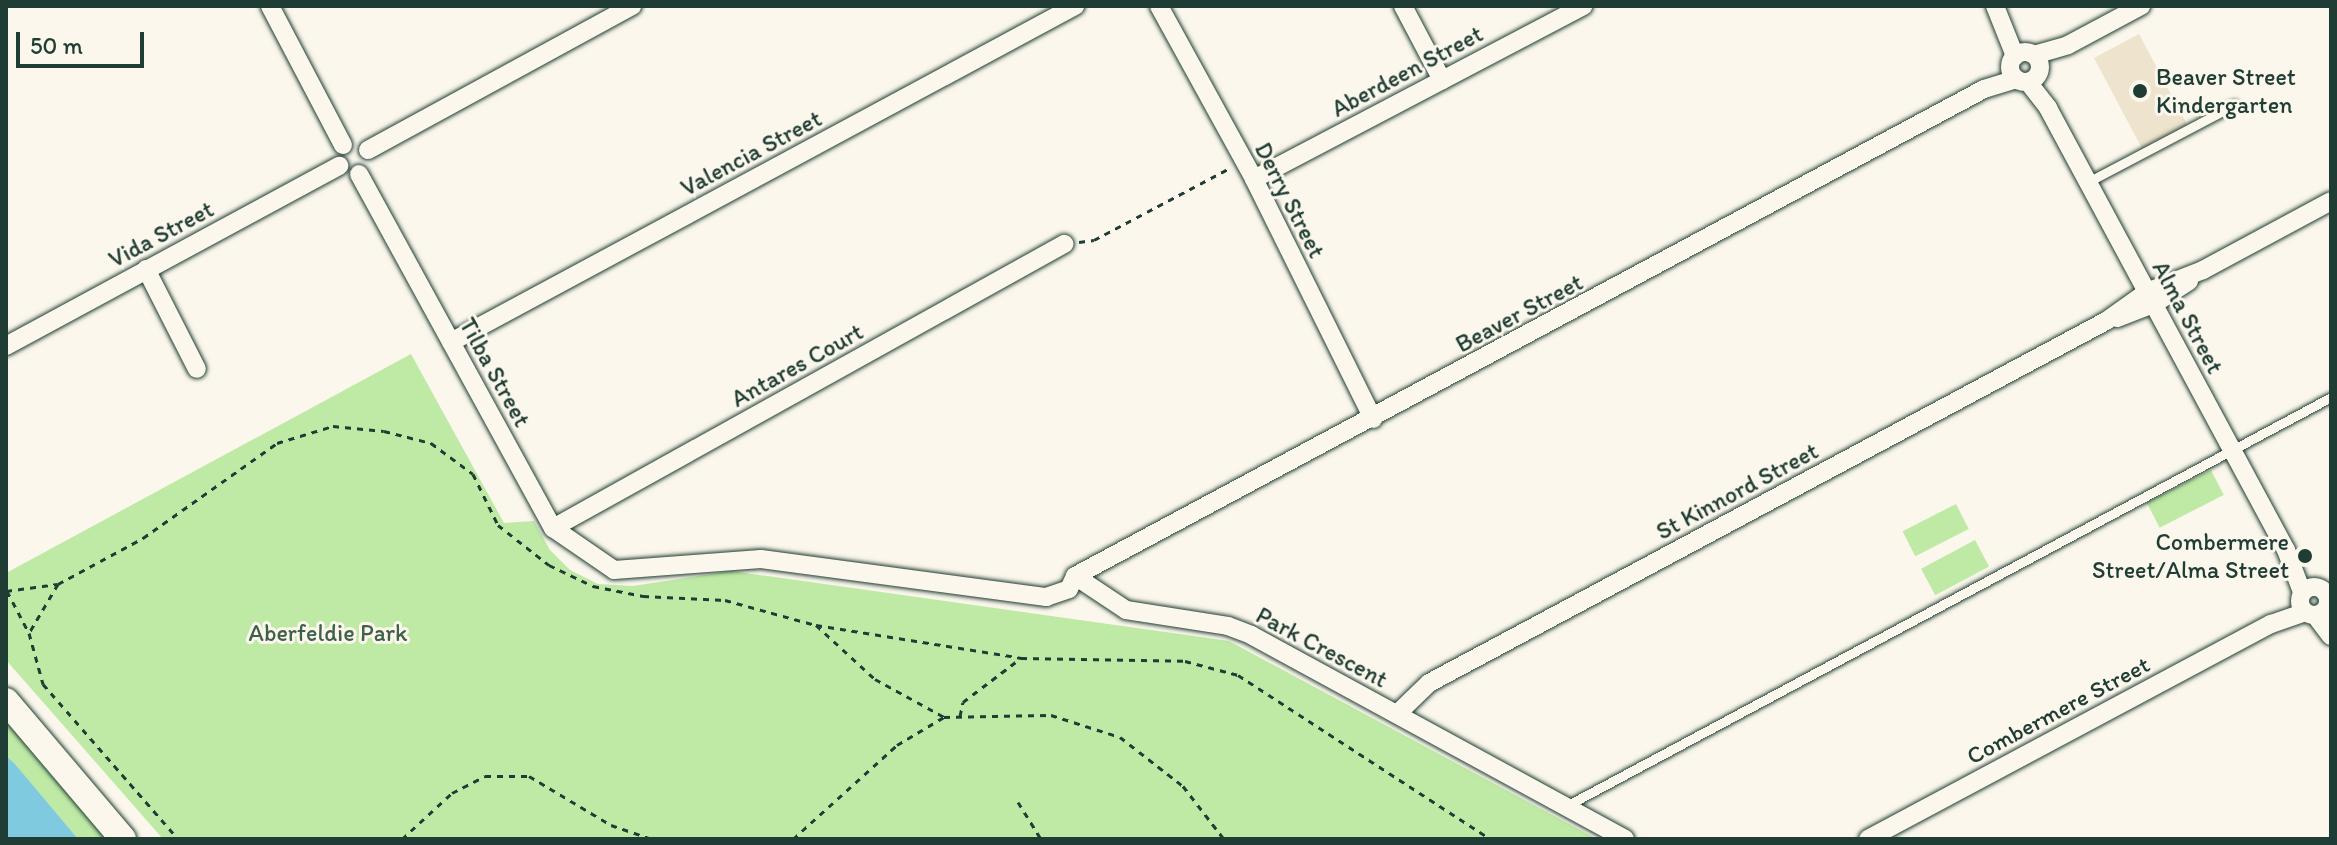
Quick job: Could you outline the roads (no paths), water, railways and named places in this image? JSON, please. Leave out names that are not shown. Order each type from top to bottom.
[{"type":"street","points":[[270,6],[343,145],[339,166],[359,174],[370,161],[368,150],[360,142],[343,145]]},
{"type":"street","points":[[368,150],[632,6]]},
{"type":"street","name":"Valencia Street","points":[[451,342],[1075,6]]},
{"type":"street","name":"Derry Street","points":[[1159,6],[1254,179],[1373,419]]},
{"type":"street","points":[[1403,6],[1442,80]]},
{"type":"street","name":"Aberdeen Street","points":[[1254,179],[1583,6]]},
{"type":"street","name":"Beaver Street","points":[[1075,576],[2141,6]]},
{"type":"street","name":"Alma Street","points":[[1998,13],[2286,550],[2319,601],[2331,636]]},
{"type":"street","name":"Vida Street","points":[[6,346],[339,166]]},
{"type":"street","name":"Tilba Street","points":[[359,174],[553,528],[614,570],[761,559],[1046,597],[1069,589],[1075,576]]},
{"type":"street","name":"St Kinnord Street","points":[[1397,714],[1429,683],[2331,201]]},
{"type":"street","name":"Antares Court","points":[[553,528],[1064,244]]},
{"type":"street","points":[[146,269],[197,369]]},
{"type":"street","name":"Park Crescent","points":[[1075,576],[1126,610],[1228,626],[1251,635],[1568,805],[1621,837]]},
{"type":"street","name":"Combermere Street","points":[[1868,839],[2319,601]]},
{"type":"street","points":[[6,701],[123,839]]},
{"type":"lane","points":[[2088,182],[2234,105]]},
{"type":"lane","points":[[1568,805],[2331,397]]},
{"type":"water","points":[[6,756],[14,763],[78,839],[6,839]]},
{"type":"place","name":"Beaver Street Kindergarten","points":[[2140,91]]},
{"type":"place","name":"Combermere Street/Alma Street","points":[[2305,556]]},
{"type":"park label","name":"Aberfeldie Park","points":[[328,633]]}]
